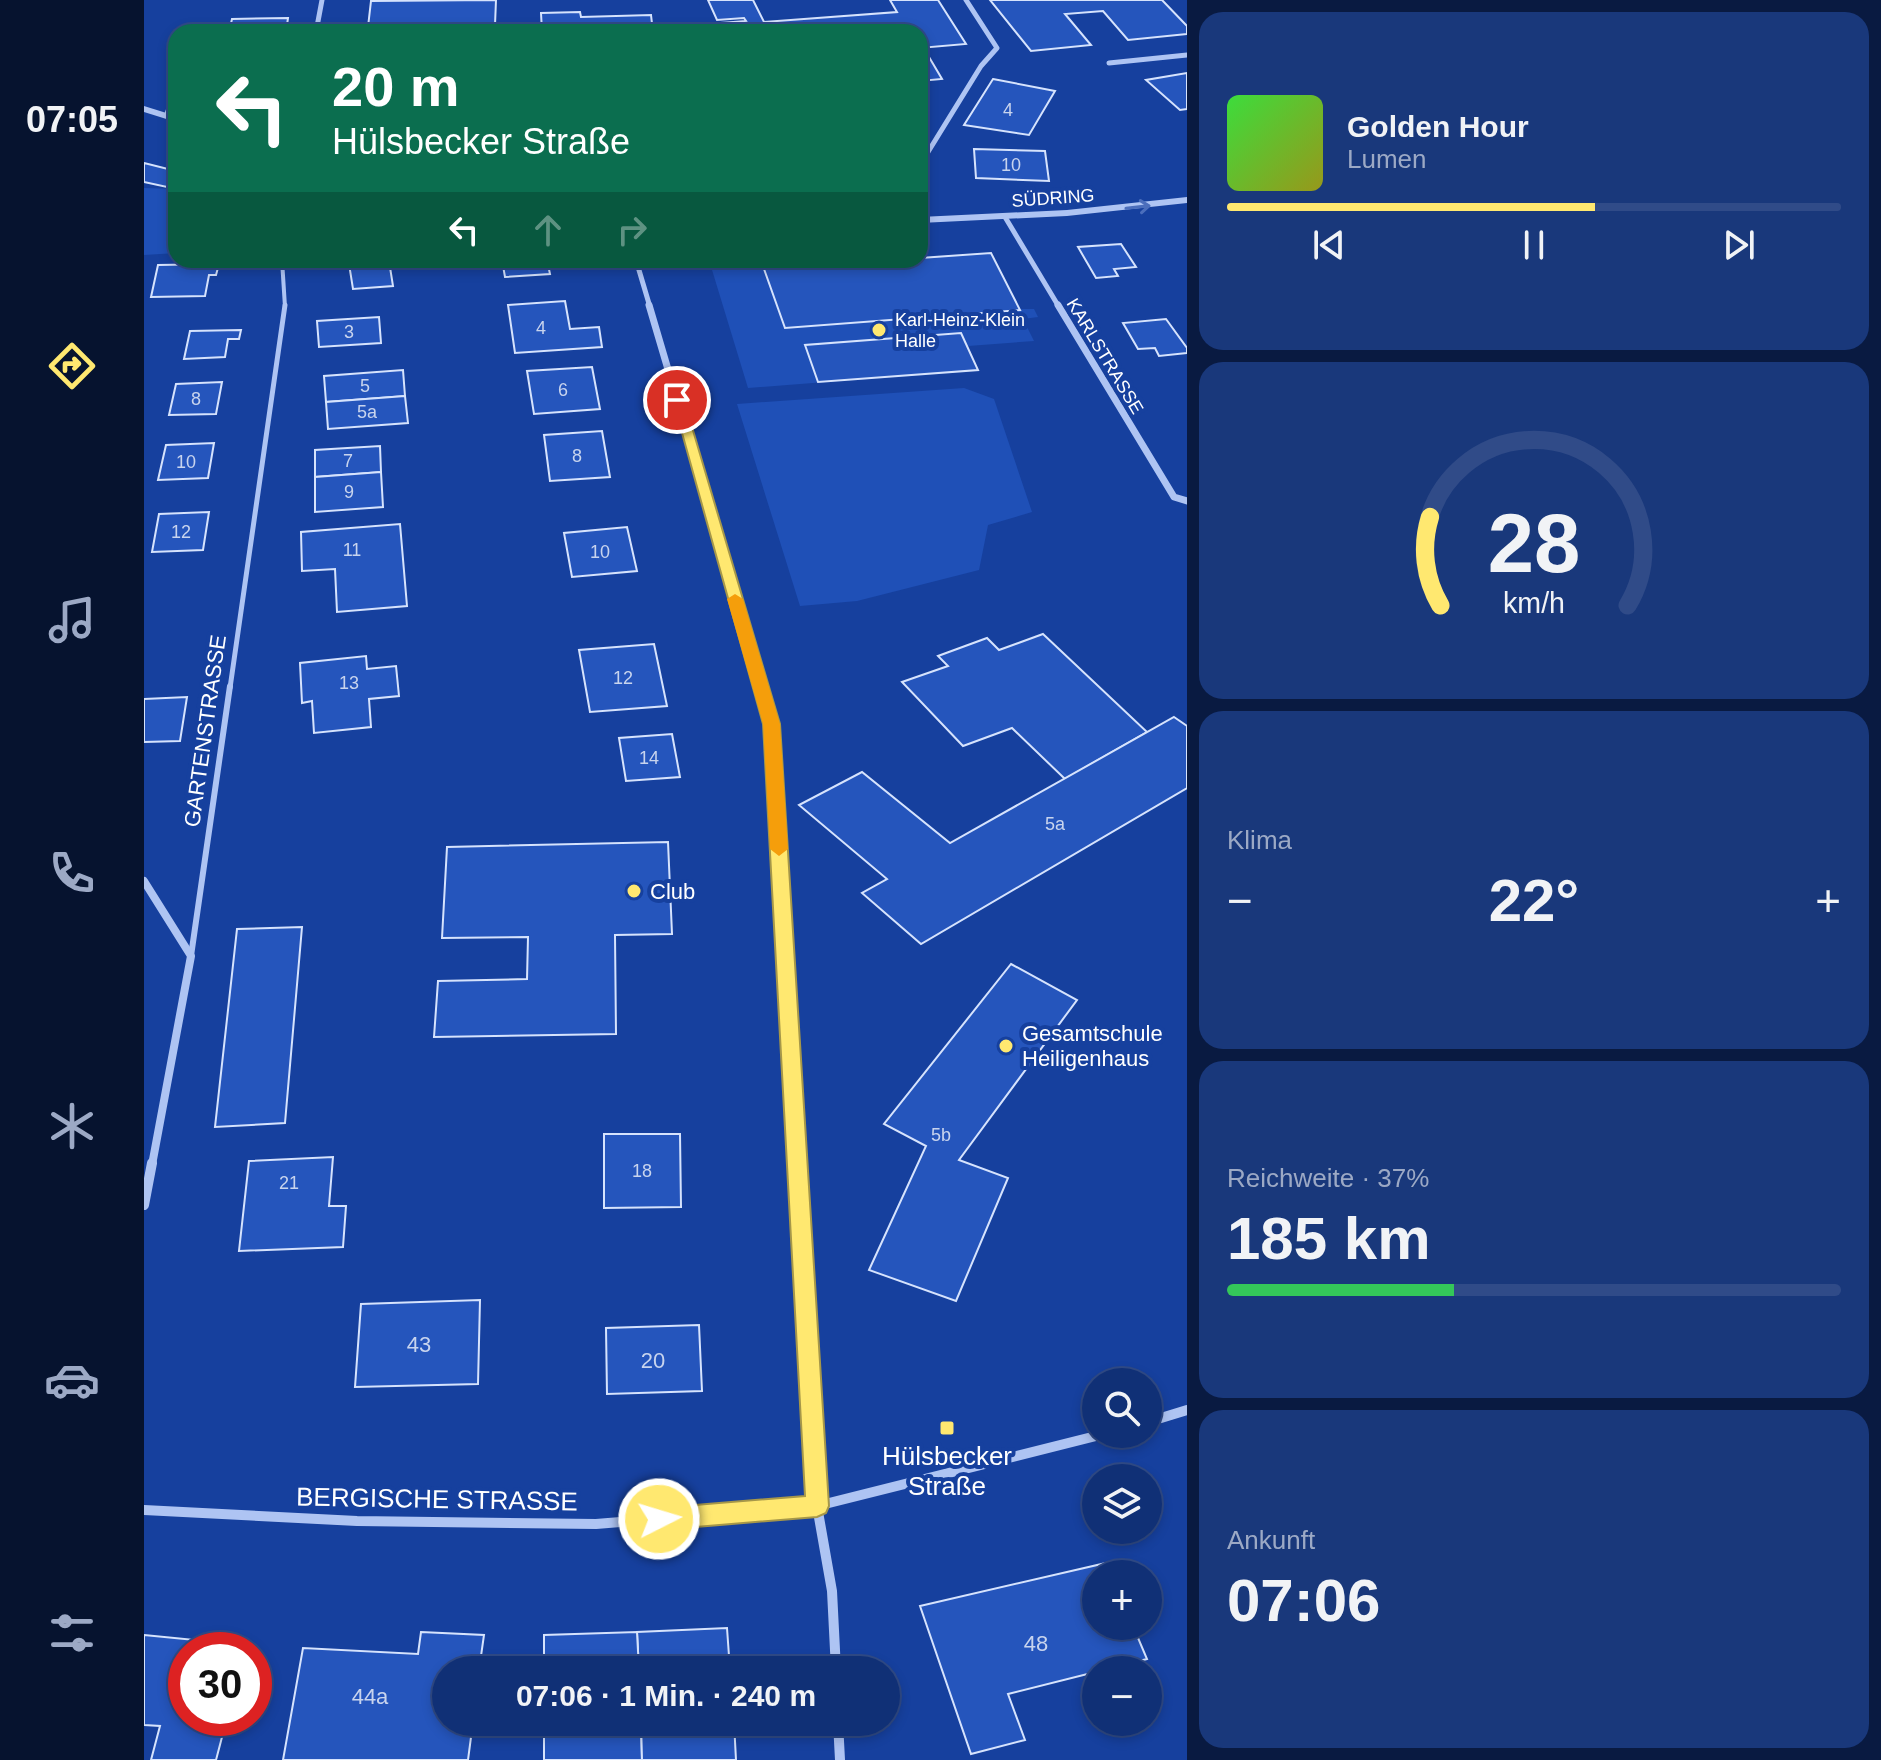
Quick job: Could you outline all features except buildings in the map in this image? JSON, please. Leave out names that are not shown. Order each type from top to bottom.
[{"type":"street","points":[[318,24],[322,0]]},
{"type":"street","points":[[928,152],[981,66],[997,48],[966,0]]},
{"type":"street","points":[[1109,63],[1187,55]]},
{"type":"street","points":[[144,109],[168,116]]},
{"type":"street","name":"SÜDRING","points":[[928,220],[1005,217],[1187,200]]},
{"type":"street","name":"KARLSTRASSE","points":[[1005,217],[1174,497],[1187,501]]},
{"type":"street","points":[[638,268],[772,724],[817,1506],[832,1591],[835,1656]]},
{"type":"street","points":[[144,881],[191,956]]},
{"type":"street","name":"GARTENSTRASSE","points":[[144,1205],[191,956]]},
{"type":"street","points":[[1162,1418],[1187,1410]]},
{"type":"street","name":"BERGISCHE STRASSE","points":[[144,1510],[357,1521],[596,1524],[817,1506],[1082,1440]]},
{"type":"street","points":[[839,1736],[840,1760]]},
{"type":"lane","name":"GARTENSTRASSE","points":[[191,956],[286,301],[283,268]]},
{"type":"shaded area","points":[[144,188],[168,189],[168,254],[144,255]]},
{"type":"shaded area","name":"Karl-Heinz-Klein Halle","points":[[991,253],[1018,309],[1034,309],[1038,317],[1023,319],[1034,341],[968,346],[978,370],[748,388],[711,268],[928,268],[928,257]]},
{"type":"shaded area","points":[[964,388],[994,399],[1032,512],[988,525],[979,570],[857,601],[800,606],[737,404]]},
{"type":"slow traffic","points":[[735,599],[772,724],[779,849]]},
{"type":"place","name":"Karl-Heinz-Klein Halle","points":[[879,330]]},
{"type":"place","name":"Club","points":[[634,891]]},
{"type":"place","name":"Gesamtschule Heiligenhaus","points":[[1006,1046]]},
{"type":"place","name":"Hülsbecker Straße","points":[[947,1428]]},
{"type":"route","points":[[659,1519],[817,1506],[772,724],[677,400]]}]
